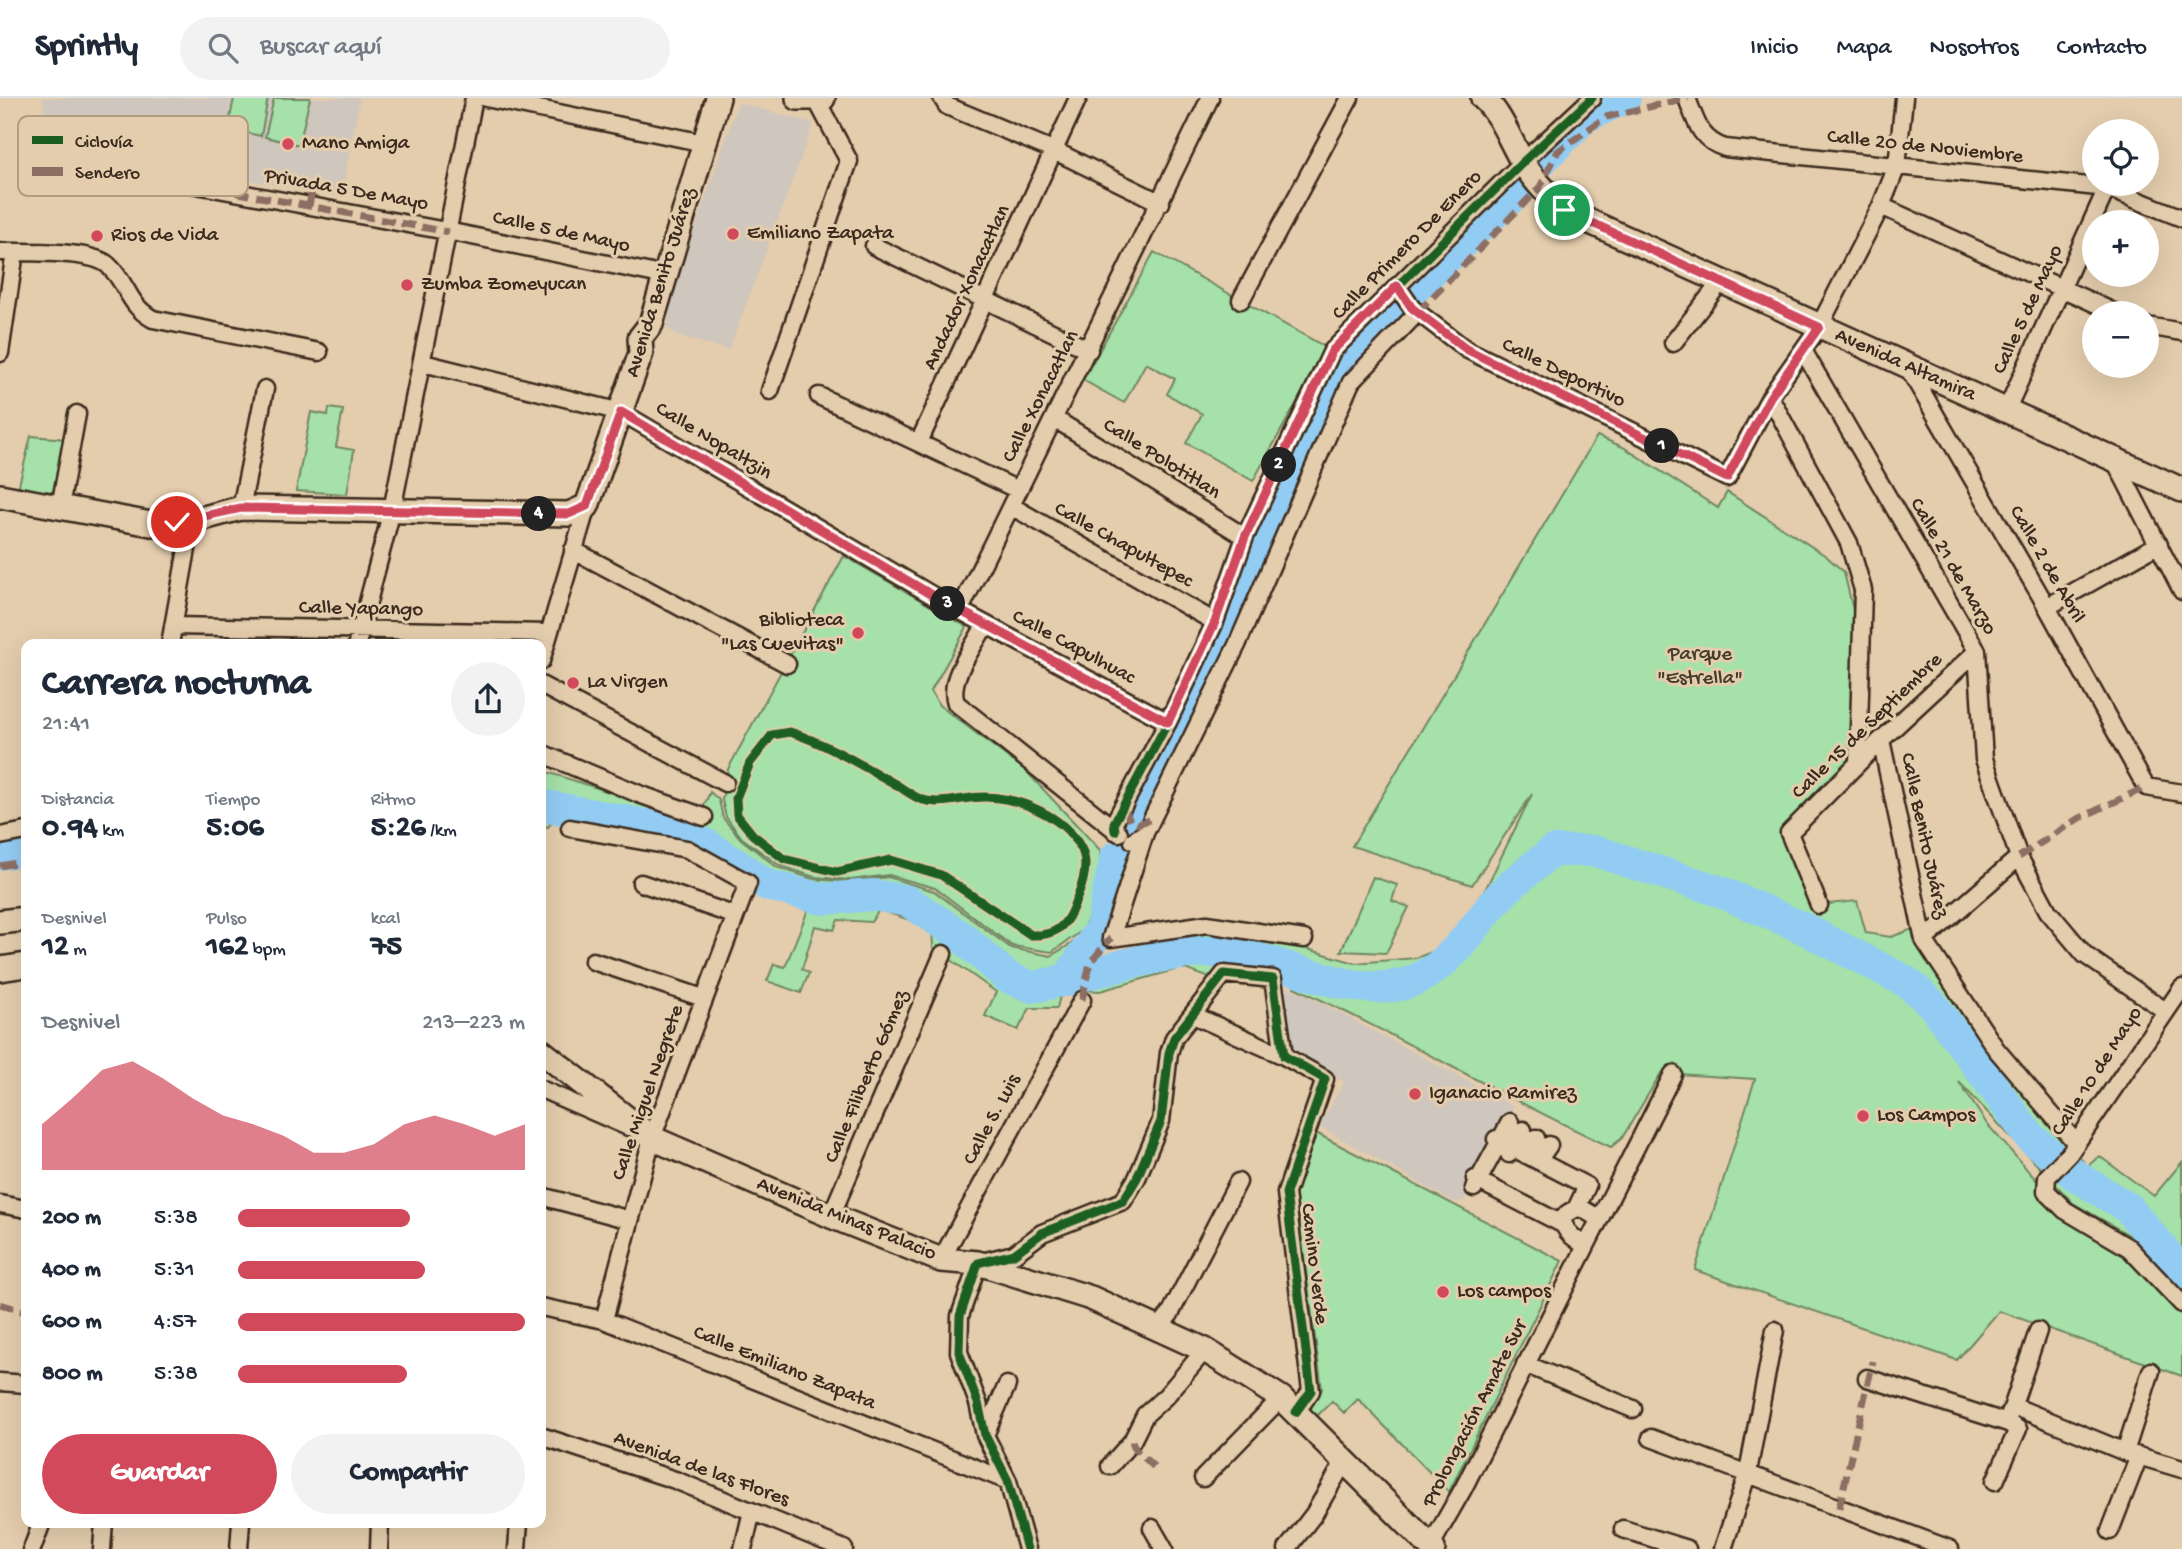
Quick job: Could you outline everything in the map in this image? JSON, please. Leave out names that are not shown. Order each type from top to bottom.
[{"type":"street","points":[[359,638],[392,510],[474,98]]},
{"type":"street","points":[[486,98],[704,144]]},
{"type":"street","name":"Avenida Benito Juárez","points":[[587,506],[641,353],[640,338],[651,324],[718,98]]},
{"type":"street","points":[[770,391],[849,161],[812,98]]},
{"type":"street","points":[[942,98],[947,106],[1055,151],[1161,203]]},
{"type":"street","name":"Andador Xonacatlan","points":[[919,442],[987,300],[1078,98]]},
{"type":"street","name":"Calle Xonacatlan","points":[[960,610],[1210,98]]},
{"type":"street","points":[[1241,300],[1350,98]]},
{"type":"street","name":"Calle Primero De Enero","points":[[1115,831],[1114,823],[1168,722],[1215,622],[1245,537],[1332,351],[1398,289],[1522,162],[1592,98]]},
{"type":"street","name":"Calle 20 de Noviembre","points":[[1687,98],[1700,133],[1710,143],[1725,148],[2082,185]]},
{"type":"street","points":[[1858,763],[1863,590],[1849,543],[1770,397],[1819,327],[1881,206],[1897,166],[1903,98]]},
{"type":"street","name":"Avenida Altamira","points":[[1491,101],[1522,162],[1540,187],[1564,210],[1720,283],[2182,490]]},
{"type":"street","name":"Privada 5 De Mayo","points":[[248,190],[310,199],[448,232]]},
{"type":"street","name":"Calle 5 de Mayo","points":[[2006,411],[2103,196]]},
{"type":"street","name":"Calle 20 de Noviembre","points":[[2127,196],[2182,218]]},
{"type":"street","points":[[1881,206],[2088,301]]},
{"type":"street","name":"Calle 5 de Mayo","points":[[448,232],[666,276]]},
{"type":"street","points":[[874,246],[1089,350]]},
{"type":"street","points":[[0,353],[8,252],[94,257],[108,265],[138,310],[153,319],[319,352]]},
{"type":"street","points":[[1673,343],[1720,283]]},
{"type":"street","name":"Calle Deportivo","points":[[1398,289],[1415,310],[1466,349],[1727,478],[1770,397]]},
{"type":"street","points":[[1304,939],[1207,923],[1111,938],[1136,858],[1139,837],[1237,645],[1351,382],[1415,310]]},
{"type":"street","points":[[2159,328],[2182,332]]},
{"type":"street","name":"Calle 21 de Marzo","points":[[1804,352],[1977,650],[1984,759],[2019,857],[2048,911],[2085,956],[2164,1010]]},
{"type":"street","name":"Calle Nopaltzin","points":[[423,363],[621,412],[960,610]]},
{"type":"street","name":"Calle 2 de Abril","points":[[1907,366],[2047,607],[2146,787],[2182,793]]},
{"type":"street","points":[[241,508],[265,389]]},
{"type":"street","points":[[819,396],[1018,490]]},
{"type":"street","points":[[60,507],[77,414]]},
{"type":"street","name":"Calle Polotitlan","points":[[1055,419],[1245,537]]},
{"type":"street","points":[[2114,460],[2160,544],[2182,592]]},
{"type":"street","points":[[0,496],[151,524],[192,521],[241,508],[569,514],[587,506]]},
{"type":"street","points":[[546,641],[587,506]]},
{"type":"street","name":"Calle Chapultepec","points":[[1011,506],[1215,622]]},
{"type":"street","points":[[171,639],[192,521]]},
{"type":"street","points":[[2047,607],[2160,544]]},
{"type":"street","points":[[573,550],[787,664]]},
{"type":"street","name":"Calle Capulhuac","points":[[960,610],[1168,722]]},
{"type":"street","points":[[985,625],[955,680],[952,692],[956,703],[1115,831],[1139,837]]},
{"type":"street","name":"Calle Yapango","points":[[173,626],[359,638],[548,633]]},
{"type":"street","name":"Calle 15 de Septiembre","points":[[1819,905],[1789,833],[1881,740],[1977,650]]},
{"type":"street","points":[[546,688],[725,783]]},
{"type":"street","name":"Calle Benito Juárez","points":[[1881,740],[1924,940],[1996,1049],[2072,1148]]},
{"type":"street","points":[[546,755],[639,794],[704,817]]},
{"type":"street","name":"Calle Miguel Negrete","points":[[570,828],[687,849],[748,883],[733,915],[652,1138],[604,1320]]},
{"type":"street","points":[[0,836],[21,832]]},
{"type":"street","points":[[1924,940],[2019,857]]},
{"type":"street","points":[[641,883],[733,915]]},
{"type":"street","points":[[0,922],[21,920]]},
{"type":"street","name":"Calle Filiberto Gómez","points":[[831,1216],[943,954]]},
{"type":"street","points":[[593,961],[703,998]]},
{"type":"street","points":[[0,969],[21,966]]},
{"type":"street","points":[[1027,1549],[1008,1481],[985,1435],[978,1403],[959,1352],[957,1336],[965,1298],[978,1263],[1014,1254],[1042,1233],[1123,1201],[1137,1178],[1161,1121],[1169,1053],[1174,1038],[1224,974],[1273,979],[1284,1056]]},
{"type":"street","name":"Calle 10 de Mayo","points":[[2179,1293],[2129,1248],[2065,1210],[2046,1191],[2047,1177],[2072,1148],[2164,1010],[2182,988]]},
{"type":"street","name":"Calle S. Luis","points":[[941,1260],[1082,1000]]},
{"type":"street","points":[[1193,1015],[1284,1056]]},
{"type":"street","name":"Avenida Minas Palacio","points":[[546,1055],[652,1138],[831,1216],[941,1260],[978,1263],[1091,1298],[1205,1350],[1289,1405],[1432,1548]]},
{"type":"street","name":"Camino Verde","points":[[1284,1056],[1325,1079],[1286,1193],[1311,1391],[1289,1405]]},
{"type":"street","name":"Prolongación Amate Sur","points":[[1432,1548],[1673,1074]]},
{"type":"street","points":[[546,1090],[652,1138]]},
{"type":"street","points":[[1518,1202],[1535,1162],[1529,1134]]},
{"type":"street","points":[[1529,1134],[1535,1162]]},
{"type":"street","points":[[1529,1134],[1535,1162]]},
{"type":"street","points":[[1518,1202],[1567,1215],[1576,1209],[1587,1186],[1535,1162]]},
{"type":"street","points":[[1156,1326],[1160,1327],[1170,1314],[1238,1182]]},
{"type":"street","points":[[546,1197],[630,1220]]},
{"type":"street","points":[[1518,1202],[1585,1245]]},
{"type":"street","points":[[0,1204],[21,1208]]},
{"type":"street","points":[[1576,1209],[1598,1218]]},
{"type":"street","name":"Calle Emiliano Zapata","points":[[546,1308],[604,1320],[1008,1481]]},
{"type":"street","points":[[1723,1549],[1748,1472],[1774,1330]]},
{"type":"street","points":[[2008,1423],[2038,1331]]},
{"type":"street","points":[[1110,1466],[1132,1441],[1145,1415],[1166,1396],[1205,1350]]},
{"type":"street","points":[[1525,1364],[1633,1409]]},
{"type":"street","points":[[2110,1531],[2132,1454],[2151,1371]]},
{"type":"street","points":[[1867,1378],[2008,1423],[2018,1429],[1996,1481]]},
{"type":"street","points":[[0,1382],[21,1384]]},
{"type":"street","points":[[985,1435],[1007,1385]]},
{"type":"street","points":[[1203,1478],[1289,1405]]},
{"type":"street","points":[[2013,1406],[2132,1454],[2182,1469]]},
{"type":"street","name":"Avenida de las Flores","points":[[546,1438],[675,1480],[844,1549]]},
{"type":"street","points":[[1651,1438],[1950,1549]]},
{"type":"street","points":[[1287,1549],[1314,1514],[1344,1462]]},
{"type":"street","points":[[743,1549],[752,1511]]},
{"type":"street","points":[[32,1549],[40,1528]]},
{"type":"street","points":[[102,1549],[103,1528]]},
{"type":"street","points":[[239,1549],[241,1528]]},
{"type":"street","points":[[379,1549],[380,1528]]},
{"type":"street","points":[[517,1549],[519,1528]]},
{"type":"street","points":[[1152,1528],[1164,1549]]},
{"type":"street","points":[[1623,1529],[1687,1549]]},
{"type":"shaded area","name":"Mano Amiga","points":[[42,98],[360,98],[341,197],[248,180],[248,116],[45,116]]},
{"type":"shaded area","name":"Emiliano Zapata","points":[[738,103],[814,123],[729,350],[677,336],[667,327],[671,298]]},
{"type":"shaded area","name":"Iganacio Ramirez","points":[[1279,985],[1299,991],[1514,1106],[1464,1201],[1453,1202],[1319,1126],[1344,1082],[1288,1050]]},
{"type":"green space","points":[[234,98],[268,98],[261,136],[248,133],[248,116],[231,116]]},
{"type":"green space","points":[[274,98],[310,98],[299,145],[265,137]]},
{"type":"green space","points":[[1154,252],[1327,348],[1253,481],[1186,443],[1202,414],[1167,394],[1175,379],[1146,363],[1124,403],[1083,380]]},
{"type":"green space","points":[[329,408],[343,410],[336,447],[354,450],[347,494],[296,491],[311,412],[328,415]]},
{"type":"green space","points":[[31,436],[66,439],[53,492],[18,489]]},
{"type":"green space","name":"Parque \"Estrella\"","points":[[1597,436],[1623,447],[1718,508],[1727,492],[1826,556],[1844,572],[1861,644],[1858,763],[1789,833],[1819,905],[1857,901],[1866,933],[1891,937],[1921,926],[2087,1167],[2099,1156],[2154,1196],[2182,1162],[2182,1291],[2136,1239],[2073,1203],[1959,1082],[1987,1124],[2046,1191],[2129,1248],[2182,1304],[2182,1376],[1999,1311],[1957,1360],[1695,1270],[1755,1079],[1661,1073],[1622,1138],[1611,1147],[1294,987],[1299,977],[1259,969],[1207,977],[1182,968],[1100,991],[1062,989],[1057,1008],[1030,1008],[1018,1030],[985,1016],[996,992],[933,947],[932,927],[879,910],[871,922],[838,920],[834,930],[815,926],[802,969],[809,973],[801,993],[767,981],[774,964],[785,967],[808,910],[798,905],[793,885],[757,871],[719,845],[691,831],[638,816],[566,804],[546,826],[546,772],[653,806],[703,808],[710,792],[719,800],[723,818],[741,839],[777,867],[813,879],[851,882],[888,877],[934,891],[1011,948],[1051,956],[1080,938],[1092,922],[1101,892],[1103,851],[1113,859],[1098,927],[1065,975],[1203,933],[1304,948],[1355,963],[1416,958],[1437,950],[1461,925],[1486,888],[1532,794],[1472,885],[1352,846]]},
{"type":"green space","points":[[844,556],[967,627],[931,691],[939,705],[1026,771],[1100,850],[1102,870],[1096,901],[1083,930],[1052,952],[1012,946],[935,888],[889,875],[851,880],[814,877],[779,865],[742,838],[726,817],[722,800],[728,769]]},
{"type":"green space","points":[[21,834],[21,858],[0,862],[0,838]]},
{"type":"green space","points":[[1373,877],[1397,885],[1392,901],[1409,907],[1386,953],[1341,951]]},
{"type":"green space","name":"Los campos","points":[[1312,1131],[1562,1261],[1449,1492],[1358,1399],[1344,1413],[1332,1401],[1316,1417],[1310,1410],[1322,1389],[1295,1191]]},
{"type":"waterway","points":[[1130,826],[1227,624],[1335,363],[1522,187],[1542,160],[1585,117],[1625,98]]},
{"type":"waterway","points":[[546,806],[672,830],[707,845],[767,885],[823,899],[873,895],[908,901],[962,937],[1007,977],[1032,987],[1131,963],[1206,952],[1253,957],[1327,980],[1353,985],[1401,985],[1423,976],[1446,959],[1500,896],[1553,851],[1595,851],[1719,891],[1803,928],[1907,982],[1932,1004],[2030,1137],[2075,1175],[2128,1208],[2182,1272]]},
{"type":"waterway","points":[[0,854],[21,851]]},
{"type":"waterway","points":[[1066,981],[1101,928],[1116,857]]},
{"type":"marked path","points":[[1418,312],[1540,187],[1558,151],[1606,117],[1688,98]]},
{"type":"marked path","points":[[309,206],[312,191]]},
{"type":"marked path","points":[[248,195],[448,232]]},
{"type":"marked path","points":[[621,412],[960,610]]},
{"type":"marked path","points":[[2019,857],[2076,820],[2146,787]]},
{"type":"marked path","points":[[1124,808],[1130,821],[1137,824],[1152,819]]},
{"type":"marked path","points":[[0,866],[21,862]]},
{"type":"marked path","points":[[1082,1000],[1090,963],[1111,938]]},
{"type":"marked path","points":[[0,1304],[21,1310]]},
{"type":"marked path","points":[[1839,1508],[1873,1361]]},
{"type":"marked path","points":[[1132,1441],[1135,1449],[1154,1467]]},
{"type":"cycle path","points":[[1115,831],[1114,823],[1168,722],[1215,622],[1245,537],[1332,351],[1523,162],[1592,98]]},
{"type":"cycle path","points":[[790,732],[844,755],[923,800],[938,802],[979,797],[999,798],[1027,805],[1052,818],[1073,837],[1084,855],[1085,871],[1081,887],[1065,922],[1051,933],[1031,935],[941,875],[891,860],[837,872],[784,859],[753,835],[737,815],[736,798],[750,763],[772,735],[790,732]]},
{"type":"cycle path","points":[[1027,1549],[1008,1481],[985,1435],[978,1403],[959,1352],[960,1316],[978,1263],[1014,1254],[1042,1233],[1123,1201],[1137,1178],[1161,1121],[1169,1053],[1174,1038],[1224,974],[1273,979],[1284,1056],[1325,1079],[1286,1193],[1311,1391],[1296,1412]]},
{"type":"place","name":"Mano Amiga","points":[[288,144]]},
{"type":"place","name":"Emiliano Zapata","points":[[733,234]]},
{"type":"place","name":"Rios de Vida","points":[[97,236]]},
{"type":"place","name":"Zumba Zomeyucan","points":[[407,285]]},
{"type":"place","name":"Biblioteca \"Las Cuevitas\"","points":[[858,633]]},
{"type":"place","name":"La Virgen","points":[[573,683]]},
{"type":"place","name":"Iganacio Ramirez","points":[[1415,1094]]},
{"type":"place","name":"Los Campos","points":[[1863,1116]]},
{"type":"place","name":"Los campos","points":[[1443,1292]]},
{"type":"route","points":[[177,522],[192,521],[241,508],[569,514],[578,512],[587,506],[621,412],[942,601],[1168,722],[1215,622],[1245,537],[1332,351],[1397,286],[1412,308],[1466,349],[1727,478],[1770,397],[1819,327],[1564,210]]}]
